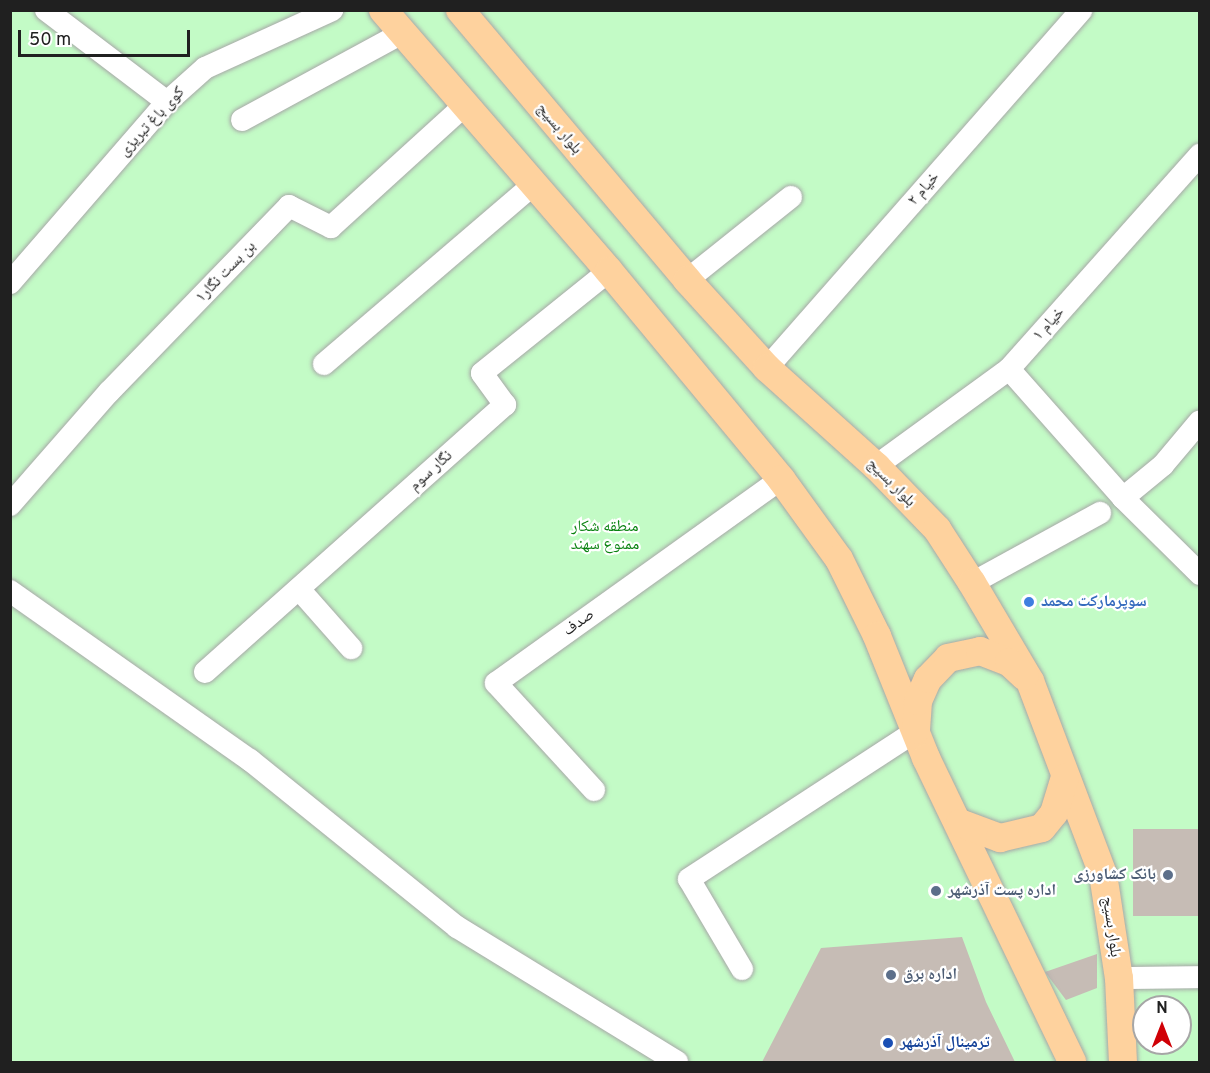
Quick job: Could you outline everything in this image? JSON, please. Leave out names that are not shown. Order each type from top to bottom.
[{"type":"main road","points":[[383,10],[609,271],[782,479],[839,559],[877,636],[916,731],[960,823],[1001,919],[1072,1062]]},
{"type":"main road","name":"بلوار بسیج","points":[[460,10],[687,280],[767,368],[876,466],[937,530],[972,583],[1030,681],[1065,778],[1104,874],[1119,978],[1123,1062]]},
{"type":"main road","points":[[916,731],[918,701],[928,679],[948,658],[980,651],[1009,662],[1030,681]]},
{"type":"main road","points":[[960,823],[1000,838],[1023,835],[1042,828],[1054,813],[1065,778]]},
{"type":"street","points":[[46,10],[74,18],[167,102]]},
{"type":"street","name":"کوی باغ تبریزی","points":[[10,283],[167,102],[205,68],[332,10]]},
{"type":"street","name":"خیام ۲","points":[[767,368],[1081,10]]},
{"type":"street","points":[[242,120],[402,33]]},
{"type":"street","name":"بن بست نگار۱","points":[[10,505],[108,393],[290,206],[331,227],[464,106]]},
{"type":"street","name":"خیام ۱","points":[[876,466],[1009,369],[1200,155]]},
{"type":"street","points":[[324,364],[534,184]]},
{"type":"street","points":[[687,280],[791,197]]},
{"type":"street","name":"نگار سوم","points":[[205,672],[506,405],[482,373],[609,271]]},
{"type":"street","points":[[1009,369],[1123,498],[1200,574]]},
{"type":"street","points":[[1123,498],[1163,465],[1200,421]]},
{"type":"street","name":"صدف","points":[[594,790],[496,683],[782,479]]},
{"type":"street","points":[[972,583],[1100,513]]},
{"type":"street","points":[[299,589],[351,648]]},
{"type":"street","points":[[10,591],[250,760],[457,927],[677,1062]]},
{"type":"street","points":[[742,969],[689,879],[916,731]]},
{"type":"street","points":[[1119,978],[1200,977]]},
{"type":"green space","name":"منطقه شکار ممنوع سهند","points":[[10,11],[1199,11],[1199,1062],[11,1062]]},
{"type":"building","name":"بانک کشاورزی","points":[[1133,829],[1200,829],[1200,916],[1133,916]]},
{"type":"building","points":[[962,937],[986,1002],[1015,1062],[762,1062],[821,948]]},
{"type":"building","points":[[1097,954],[1097,988],[1066,1000],[1045,972]]},
{"type":"place","name":"سوپرمارکت محمد","points":[[1029,602]]},
{"type":"place","name":"بانک کشاورزی","points":[[1168,875]]},
{"type":"place","name":"اداره پست آذرشهر","points":[[936,891]]},
{"type":"place","name":"اداره برق","points":[[891,975]]},
{"type":"place","name":"ترمینال آذرشهر","points":[[888,1043]]}]
